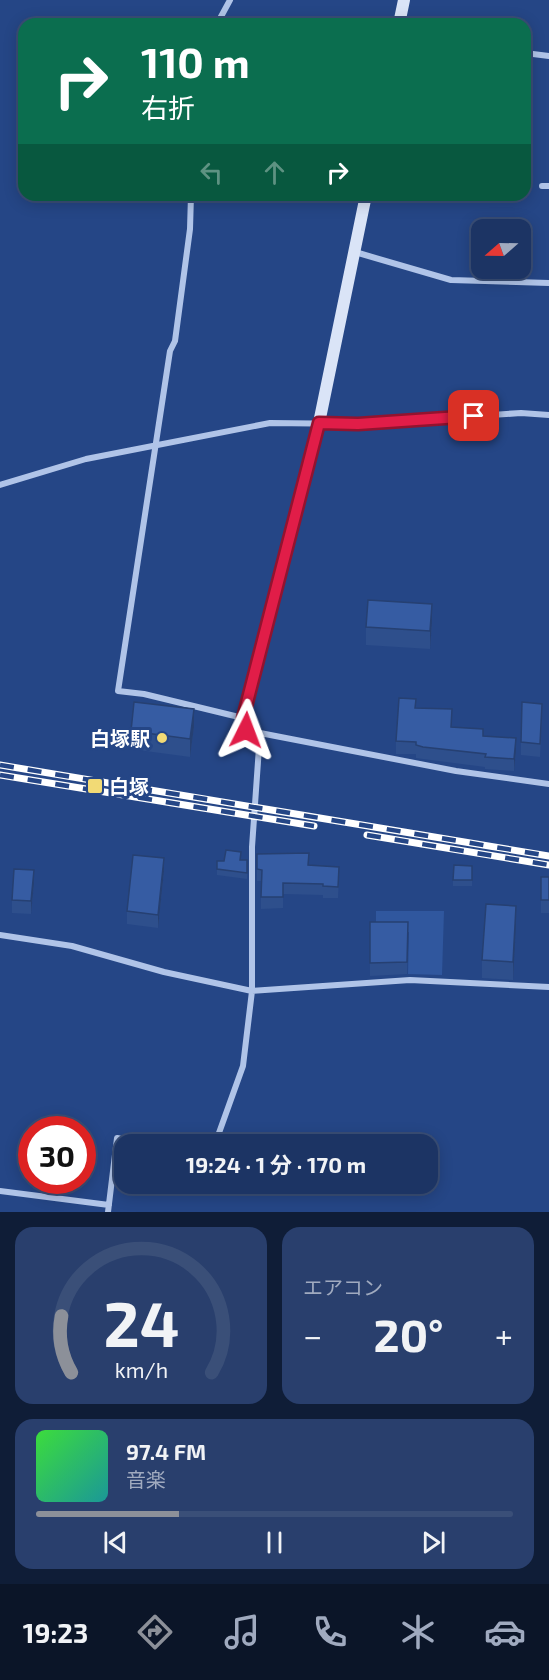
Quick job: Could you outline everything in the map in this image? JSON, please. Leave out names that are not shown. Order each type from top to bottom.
[{"type":"main road","points":[[400,18],[404,0]]},
{"type":"main road","points":[[243,718],[319,423],[365,201]]},
{"type":"street","points":[[220,18],[230,0]]},
{"type":"street","points":[[531,54],[549,56]]},
{"type":"street","points":[[191,201],[190,229],[175,341],[170,351],[118,691],[144,694],[243,718],[246,730],[456,771],[549,784]]},
{"type":"street","points":[[355,252],[451,280],[549,283]]},
{"type":"street","points":[[0,485],[86,459],[270,423],[358,424],[521,413],[549,416]]},
{"type":"street","points":[[219,1134],[243,1066],[252,991],[252,847],[260,733]]},
{"type":"street","points":[[0,935],[72,946],[164,972],[252,991],[410,980],[549,987]]},
{"type":"street","points":[[0,1191],[109,1209],[114,1165]]},
{"type":"shaded area","points":[[376,911],[444,911],[442,975],[408,974],[409,932],[376,933]]},
{"type":"building","points":[[368,600],[432,604],[430,631],[366,627]]},
{"type":"building","points":[[399,698],[416,699],[415,708],[452,709],[451,727],[483,729],[483,736],[516,738],[514,759],[485,757],[486,754],[423,747],[416,745],[416,742],[396,741]]},
{"type":"building","points":[[134,702],[194,709],[190,739],[131,731]]},
{"type":"building","points":[[522,702],[542,704],[540,744],[521,742]]},
{"type":"building","points":[[226,850],[241,852],[240,860],[247,860],[247,873],[217,869],[217,861],[224,861]]},
{"type":"building","points":[[309,853],[308,865],[339,867],[338,887],[323,886],[323,884],[283,883],[283,897],[261,897],[262,870],[257,869],[257,854]]},
{"type":"building","points":[[133,855],[164,858],[158,915],[127,911]]},
{"type":"building","points":[[454,865],[472,866],[472,880],[453,880]]},
{"type":"building","points":[[14,869],[34,870],[31,901],[12,900]]},
{"type":"building","points":[[541,877],[549,877],[549,900],[541,900]]},
{"type":"building","points":[[486,904],[516,906],[513,962],[482,960]]},
{"type":"building","points":[[370,922],[408,922],[407,962],[370,963]]},
{"type":"railway","points":[[0,765],[549,856]]},
{"type":"railway","points":[[0,775],[314,826]]},
{"type":"railway","points":[[367,835],[549,865]]},
{"type":"place","name":"白塚駅","points":[[162,738]]},
{"type":"place","name":"白塚","points":[[95,786]]},
{"type":"route","points":[[246,730],[243,718],[319,423],[358,424],[474,416]]}]
